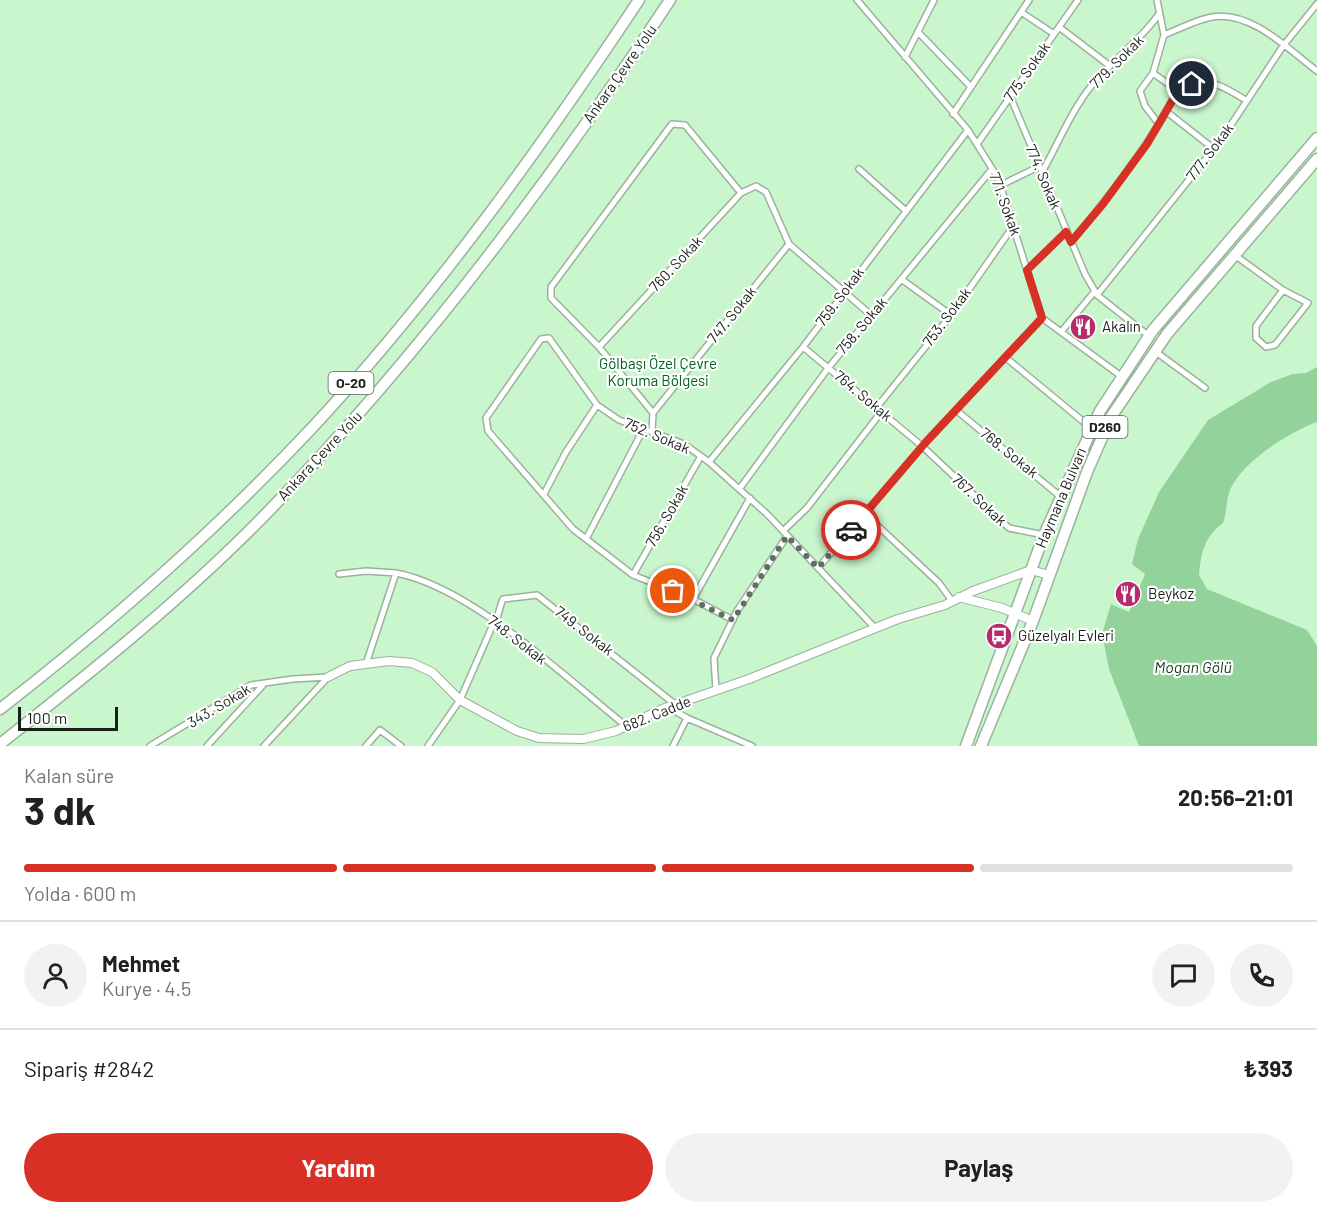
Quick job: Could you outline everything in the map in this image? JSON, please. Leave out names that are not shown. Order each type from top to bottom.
[{"type":"highway","name":"Ankara Çevre Yolu","points":[[0,710],[69,656],[149,587],[242,500],[312,427],[376,354],[478,225],[639,0]]},
{"type":"highway","name":"Ankara Çevre Yolu","points":[[0,744],[85,677],[221,557],[351,423],[436,323],[542,185],[670,0]]},
{"type":"highway","name":"Haymana Bulvarı","points":[[966,746],[1044,535],[1091,428],[1121,376],[1149,336],[1317,138]]},
{"type":"highway","name":"Haymana Bulvarı","points":[[981,746],[1033,621],[1103,431],[1154,351],[1174,325],[1236,256],[1317,159]]},
{"type":"main road","points":[[1031,570],[1049,575]]},
{"type":"main road","name":"682. Cadde","points":[[328,677],[350,666],[389,661],[412,663],[432,672],[460,700],[517,731],[539,738],[581,743],[672,706],[1031,570]]},
{"type":"main road","points":[[956,599],[1015,613],[1033,621]]},
{"type":"street","name":"771. Sokak","points":[[857,0],[968,130],[992,169],[1014,225],[1042,318]]},
{"type":"street","points":[[905,57],[934,0]]},
{"type":"street","points":[[953,114],[1029,0]]},
{"type":"street","name":"775. Sokak","points":[[977,144],[1078,0]]},
{"type":"street","points":[[1157,0],[1164,35],[1153,74],[1140,91],[1144,106],[1159,124]]},
{"type":"street","name":"777. Sokak","points":[[1061,332],[1096,293],[1214,149],[1282,46],[1317,4]]},
{"type":"street","points":[[1021,12],[1054,34]]},
{"type":"street","name":"779. Sokak","points":[[1041,174],[1090,87],[1147,32],[1159,14]]},
{"type":"street","points":[[1164,35],[1212,17],[1231,17],[1247,22],[1317,71]]},
{"type":"street","points":[[1059,27],[1110,66]]},
{"type":"street","points":[[918,32],[971,87]]},
{"type":"street","points":[[1153,74],[1178,91]]},
{"type":"street","points":[[1071,242],[1103,204],[1167,112],[1178,91],[1192,84],[1208,83],[1227,88],[1247,101]]},
{"type":"street","name":"774. Sokak","points":[[1010,96],[1066,232],[1096,293],[1149,336]]},
{"type":"street","points":[[1167,112],[1214,149]]},
{"type":"street","points":[[652,431],[653,413],[599,347],[551,298],[550,290],[672,124],[685,125],[741,193]]},
{"type":"street","name":"759. Sokak","points":[[709,462],[803,347],[968,130]]},
{"type":"street","points":[[1000,185],[1038,167]]},
{"type":"street","points":[[859,169],[906,211]]},
{"type":"street","name":"758. Sokak","points":[[740,488],[829,367],[992,169]]},
{"type":"street","name":"760. Sokak","points":[[599,347],[741,193],[756,186],[766,192],[789,244]]},
{"type":"street","name":"753. Sokak","points":[[716,691],[714,658],[733,620],[785,533],[807,508],[951,315],[1014,225]]},
{"type":"street","points":[[1027,270],[1066,232]]},
{"type":"street","points":[[789,244],[871,315]]},
{"type":"street","name":"747. Sokak","points":[[653,413],[789,244]]},
{"type":"street","points":[[1236,256],[1284,290],[1308,303],[1275,345],[1266,347],[1256,338],[1256,326],[1284,290]]},
{"type":"street","points":[[901,279],[951,315]]},
{"type":"street","points":[[818,568],[922,446],[1042,318],[1121,376]]},
{"type":"street","name":"752. Sokak","points":[[733,620],[693,599],[633,575],[573,529],[488,431],[486,418],[524,361],[543,338],[549,338],[597,405],[619,420],[684,444],[740,488],[875,628]]},
{"type":"street","name":"764. Sokak","points":[[803,347],[922,446]]},
{"type":"street","points":[[1154,351],[1172,361],[1206,388]]},
{"type":"street","points":[[1005,357],[1091,428]]},
{"type":"street","points":[[544,494],[566,452],[597,405]]},
{"type":"street","name":"768. Sokak","points":[[956,410],[1061,497]]},
{"type":"street","points":[[586,539],[644,429]]},
{"type":"street","name":"767. Sokak","points":[[922,446],[1008,528],[1044,535]]},
{"type":"street","name":"756. Sokak","points":[[633,575],[701,456]]},
{"type":"street","points":[[693,599],[750,498]]},
{"type":"street","points":[[865,514],[956,599]]},
{"type":"street","name":"748. Sokak","points":[[339,574],[366,571],[396,573],[412,576],[450,593],[497,623],[626,726]]},
{"type":"street","points":[[366,664],[396,573]]},
{"type":"street","name":"749. Sokak","points":[[497,623],[503,599],[537,595],[672,706]]},
{"type":"street","points":[[428,746],[460,700],[491,629],[497,623]]},
{"type":"street","points":[[264,746],[328,677]]},
{"type":"street","name":"343. Sokak","points":[[150,746],[251,685],[328,677]]},
{"type":"street","points":[[207,746],[264,684]]},
{"type":"street","points":[[672,706],[687,718],[750,746]]},
{"type":"street","points":[[673,746],[687,718]]},
{"type":"street","points":[[366,746],[380,730],[401,746]]},
{"type":"green space","name":"Gölbaşı Özel Çevre Koruma Bölgesi","points":[[0,0],[1317,0],[1317,746],[0,746]]},
{"type":"water","name":"Mogan Gölü","points":[[1317,367],[1317,422],[1293,433],[1268,449],[1236,479],[1230,490],[1223,523],[1212,533],[1205,545],[1199,575],[1207,589],[1307,630],[1317,646],[1317,746],[1139,746],[1109,669],[1102,634],[1111,604],[1129,612],[1145,574],[1132,564],[1138,539],[1159,492],[1208,420],[1271,382],[1293,374],[1306,373]]},
{"type":"way so far","points":[[673,591],[733,620],[787,536],[818,568],[851,530]]},
{"type":"place","name":"Akalın","points":[[1083,327]]},
{"type":"place","name":"Beykoz","points":[[1128,594]]},
{"type":"place","name":"Güzelyalı Evleri","points":[[999,636]]},
{"type":"route","points":[[851,530],[926,442],[1042,318],[1027,270],[1066,232],[1071,242],[1103,204],[1147,144],[1178,91],[1192,84]]}]
